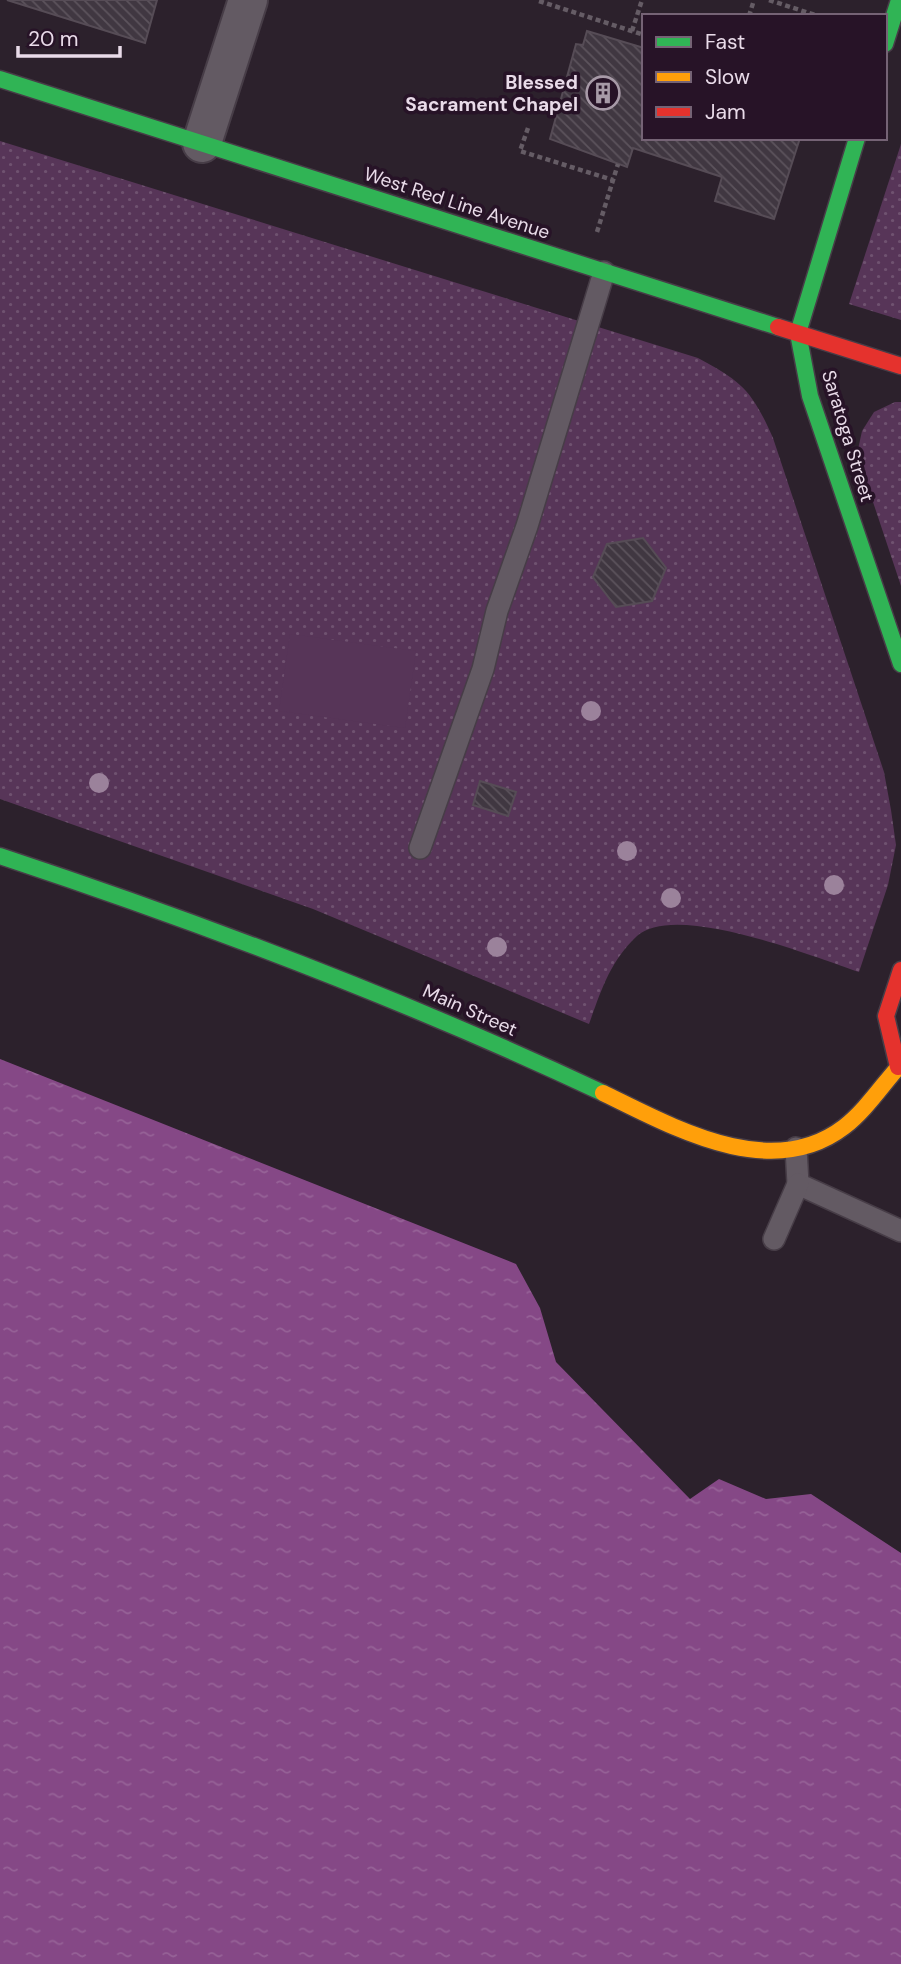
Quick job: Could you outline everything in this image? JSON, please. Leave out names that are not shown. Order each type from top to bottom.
[{"type":"street","points":[[202,143],[248,0]]},
{"type":"street","points":[[887,38],[899,0]]},
{"type":"street","name":"West Red Line Avenue","points":[[0,79],[901,366]]},
{"type":"street","name":"Saratoga Street","points":[[856,140],[797,333],[810,396],[901,664]]},
{"type":"street","name":"Main Street","points":[[0,856],[162,911],[299,962],[436,1018],[694,1134],[749,1149],[796,1148],[838,1133],[869,1105],[900,1066]]},
{"type":"street","points":[[900,1066],[886,1016],[901,970]]},
{"type":"lane","points":[[420,848],[483,670],[496,611],[527,526],[595,269]]},
{"type":"lane","points":[[774,1239],[798,1184],[796,1148]]},
{"type":"lane","points":[[798,1184],[901,1231]]},
{"type":"path","points":[[632,31],[642,0]]},
{"type":"path","points":[[769,0],[812,14]]},
{"type":"path","points":[[539,1],[642,34]]},
{"type":"path","points":[[528,128],[520,151],[613,180]]},
{"type":"path","points":[[595,269],[618,164]]},
{"type":"shaded area","points":[[0,141],[698,358],[736,381],[752,398],[773,438],[884,772],[896,845],[888,885],[859,972],[745,935],[681,925],[656,927],[637,936],[620,956],[607,977],[589,1024],[313,909],[0,799]]},
{"type":"shaded area","points":[[901,144],[901,320],[849,304]]},
{"type":"shaded area","points":[[901,402],[901,586],[857,454],[862,431],[874,412]]},
{"type":"shaded area","points":[[290,634],[416,651],[405,728],[279,711]]},
{"type":"water","points":[[0,1059],[516,1264],[540,1308],[556,1362],[690,1499],[719,1479],[766,1499],[811,1494],[901,1553],[901,1964],[0,1964]]},
{"type":"building","points":[[7,0],[157,0],[145,43]]},
{"type":"building","name":"Blessed Sacrament Chapel","points":[[587,31],[642,47],[642,140],[799,140],[774,219],[715,201],[722,177],[633,148],[627,167],[550,139],[576,44],[583,45]]},
{"type":"building","points":[[643,538],[666,568],[652,601],[616,607],[593,577],[607,544]]},
{"type":"building","points":[[480,781],[516,792],[508,816],[473,805]]},
{"type":"traffic: fast","points":[[887,38],[899,0]]},
{"type":"traffic: fast","points":[[0,79],[778,327]]},
{"type":"traffic: fast","points":[[856,140],[798,333],[810,396],[901,664]]},
{"type":"traffic: fast","points":[[0,856],[305,966],[455,1027],[603,1093]]},
{"type":"traffic: slow","points":[[603,1093],[660,1121],[722,1144],[754,1150],[785,1150],[816,1143],[844,1127],[867,1105],[901,1064]]},
{"type":"traffic: jam","points":[[778,327],[901,366]]},
{"type":"traffic: jam","points":[[898,1067],[886,1016],[901,970]]},
{"type":"place","name":"Blessed Sacrament Chapel","points":[[603,93]]}]
